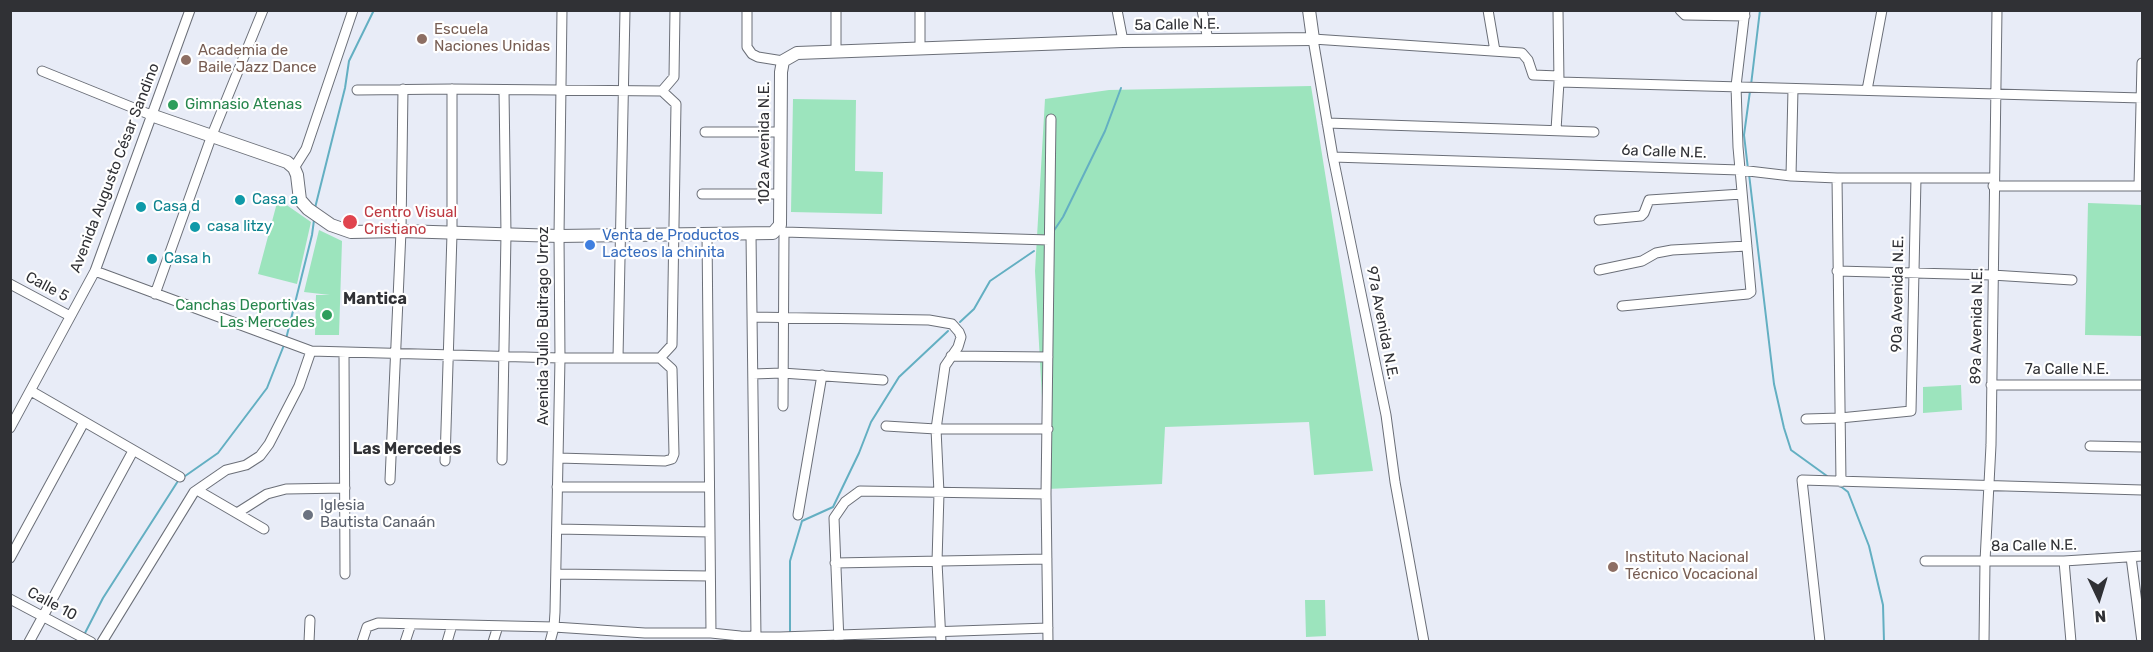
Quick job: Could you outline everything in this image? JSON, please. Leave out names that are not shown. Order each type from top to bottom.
[{"type":"street","name":"Avenida Augusto César Sandino","points":[[10,428],[95,271],[190,10]]},
{"type":"street","points":[[155,294],[212,135],[263,10]]},
{"type":"street","points":[[294,168],[306,149],[353,10]]},
{"type":"street","name":"Avenida Julio Buitrago Urroz","points":[[550,642],[554,627],[557,529],[562,10]]},
{"type":"street","points":[[618,358],[625,10]]},
{"type":"street","points":[[662,91],[674,77],[675,10]]},
{"type":"street","name":"102a Avenida N.E.","points":[[747,10],[747,47],[752,54],[758,57],[783,61],[781,72],[781,230]]},
{"type":"street","points":[[836,10],[836,52]]},
{"type":"street","points":[[920,10],[920,49]]},
{"type":"street","points":[[1117,10],[1123,41]]},
{"type":"street","points":[[1202,10],[1208,40]]},
{"type":"street","name":"97a Avenida N.E.","points":[[1309,10],[1334,157],[1386,415],[1395,482],[1424,642]]},
{"type":"street","points":[[1488,10],[1495,51]]},
{"type":"street","points":[[1556,130],[1559,79],[1558,10]]},
{"type":"street","points":[[1867,90],[1882,10]]},
{"type":"street","name":"89a Avenida N.E.","points":[[1984,642],[1985,561],[1990,486],[1997,10]]},
{"type":"street","points":[[1622,306],[1748,294],[1751,290],[1740,170],[1745,13],[1685,15],[1681,12]]},
{"type":"street","name":"5a Calle N.E.","points":[[783,61],[797,53],[1123,41],[1313,39],[1524,55],[1533,75],[1559,79]]},
{"type":"street","points":[[2141,186],[2142,63]]},
{"type":"street","points":[[42,71],[151,115],[287,162],[294,168],[300,200],[308,209],[331,225],[351,232],[674,236],[751,235],[781,230],[1049,240]]},
{"type":"street","points":[[1559,79],[1759,88],[2142,98]]},
{"type":"street","points":[[390,480],[401,231],[403,89]]},
{"type":"street","points":[[445,461],[452,234],[452,89]]},
{"type":"street","points":[[1791,176],[1792,89]]},
{"type":"street","points":[[357,90],[662,91],[676,104],[672,345],[660,358]]},
{"type":"street","points":[[502,460],[506,234],[504,90]]},
{"type":"street","points":[[1048,642],[1046,494],[1052,119]]},
{"type":"street","points":[[1328,123],[1594,132]]},
{"type":"street","points":[[705,132],[781,132]]},
{"type":"street","name":"6a Calle N.E.","points":[[1334,157],[1740,170],[1837,178],[1916,178],[2141,186]]},
{"type":"street","points":[[1837,178],[1841,482]]},
{"type":"street","name":"90a Avenida N.E.","points":[[1840,418],[1911,411],[1916,178]]},
{"type":"street","points":[[702,194],[780,194]]},
{"type":"street","points":[[1599,220],[1641,216],[1649,200],[1742,194]]},
{"type":"street","points":[[781,230],[784,317],[783,406]]},
{"type":"street","points":[[707,234],[711,633]]},
{"type":"street","points":[[751,235],[756,637]]},
{"type":"street","points":[[1599,270],[1642,261],[1656,253],[1747,246]]},
{"type":"street","points":[[95,271],[311,351],[560,358],[660,358],[672,369],[674,454],[672,459],[665,461],[558,458]]},
{"type":"street","points":[[1837,271],[1992,275],[2072,280]]},
{"type":"street","name":"Calle 5","points":[[11,284],[70,316]]},
{"type":"street","points":[[752,317],[945,321],[952,324],[961,337],[958,347],[945,366],[936,429],[939,493],[937,562],[941,636]]},
{"type":"street","points":[[102,642],[197,490],[226,470],[246,465],[260,456],[282,422],[299,386],[311,351]]},
{"type":"street","points":[[344,352],[345,574]]},
{"type":"street","points":[[951,356],[1048,357]]},
{"type":"street","points":[[753,374],[782,373],[883,380]]},
{"type":"street","points":[[798,515],[822,375]]},
{"type":"street","name":"7a Calle N.E.","points":[[1991,385],[2142,385]]},
{"type":"street","points":[[31,391],[180,477]]},
{"type":"street","points":[[1806,419],[1840,418]]},
{"type":"street","points":[[10,558],[84,422]]},
{"type":"street","points":[[886,426],[936,429],[1047,429]]},
{"type":"street","points":[[2090,446],[2142,447]]},
{"type":"street","points":[[29,642],[133,450]]},
{"type":"street","points":[[1820,642],[1802,480],[2142,490]]},
{"type":"street","points":[[557,487],[709,487]]},
{"type":"street","points":[[237,513],[267,494],[286,489],[345,488]]},
{"type":"street","points":[[197,490],[264,529]]},
{"type":"street","points":[[839,638],[834,518],[845,502],[860,491],[1046,494]]},
{"type":"street","points":[[557,529],[710,532]]},
{"type":"street","name":"8a Calle N.E.","points":[[1925,561],[2064,561],[2142,556]]},
{"type":"street","points":[[2131,558],[2142,642]]},
{"type":"street","points":[[835,563],[1047,559]]},
{"type":"street","points":[[2064,561],[2071,642]]},
{"type":"street","points":[[556,574],[710,576]]},
{"type":"street","name":"Calle 10","points":[[10,598],[91,642]]},
{"type":"street","points":[[309,642],[310,620]]},
{"type":"street","points":[[362,642],[367,627],[372,624],[554,627],[593,634],[647,637],[711,633],[740,639],[941,636],[1048,628]]},
{"type":"street","points":[[405,642],[411,624]]},
{"type":"street","points":[[447,642],[452,625]]},
{"type":"street","points":[[493,642],[498,626]]},
{"type":"green space","points":[[1311,86],[1373,471],[1314,475],[1309,422],[1165,427],[1162,484],[1047,489],[1035,271],[1045,99],[1109,90]]},
{"type":"green space","points":[[793,99],[856,100],[855,171],[883,172],[882,214],[791,212]]},
{"type":"green space","points":[[278,199],[311,222],[297,284],[258,274]]},
{"type":"green space","points":[[2088,203],[2142,205],[2142,336],[2085,335]]},
{"type":"green space","points":[[319,230],[342,241],[339,335],[315,335],[316,295],[330,295],[304,292]]},
{"type":"green space","points":[[1961,385],[1962,410],[1923,413],[1923,387]]},
{"type":"green space","points":[[1305,600],[1325,600],[1326,636],[1306,637]]},
{"type":"waterway","points":[[315,208],[345,88],[349,61],[374,10]]},
{"type":"waterway","points":[[1751,85],[1760,10]]},
{"type":"waterway","points":[[1053,232],[1063,217],[1105,131],[1121,88]]},
{"type":"waterway","points":[[1748,169],[1744,135],[1750,91]]},
{"type":"waterway","points":[[1749,174],[1774,384],[1784,428],[1791,450],[1827,476]]},
{"type":"waterway","points":[[286,339],[314,220]]},
{"type":"waterway","points":[[960,322],[974,309],[990,281],[1034,251]]},
{"type":"waterway","points":[[790,632],[790,561],[802,521],[833,507],[871,422],[899,377],[948,331]]},
{"type":"waterway","points":[[84,635],[103,598],[178,481],[218,453],[267,388],[284,345]]},
{"type":"waterway","points":[[1839,485],[1848,492],[1869,546],[1883,605],[1884,642]]},
{"type":"place","name":"Escuela Naciones Unidas","points":[[422,39]]},
{"type":"place","name":"Academia de Baile Jazz Dance","points":[[186,60]]},
{"type":"place","name":"Gimnasio Atenas","points":[[173,105]]},
{"type":"place","name":"Casa a","points":[[240,200]]},
{"type":"place","name":"Casa d","points":[[141,207]]},
{"type":"place","name":"Centro Visual Cristiano","points":[[350,222]]},
{"type":"place","name":"casa litzy","points":[[195,227]]},
{"type":"place","name":"Venta de Productos Lacteos la chinita","points":[[590,245]]},
{"type":"place","name":"Casa h","points":[[152,259]]},
{"type":"place","name":"Canchas Deportivas Las Mercedes","points":[[327,315]]},
{"type":"place","name":"Iglesia Bautista Canaán","points":[[308,515]]},
{"type":"place","name":"Instituto Nacional Técnico Vocacional","points":[[1613,567]]},
{"type":"district","name":"Mantica","points":[[375,299]]},
{"type":"district","name":"Las Mercedes","points":[[407,449]]}]
